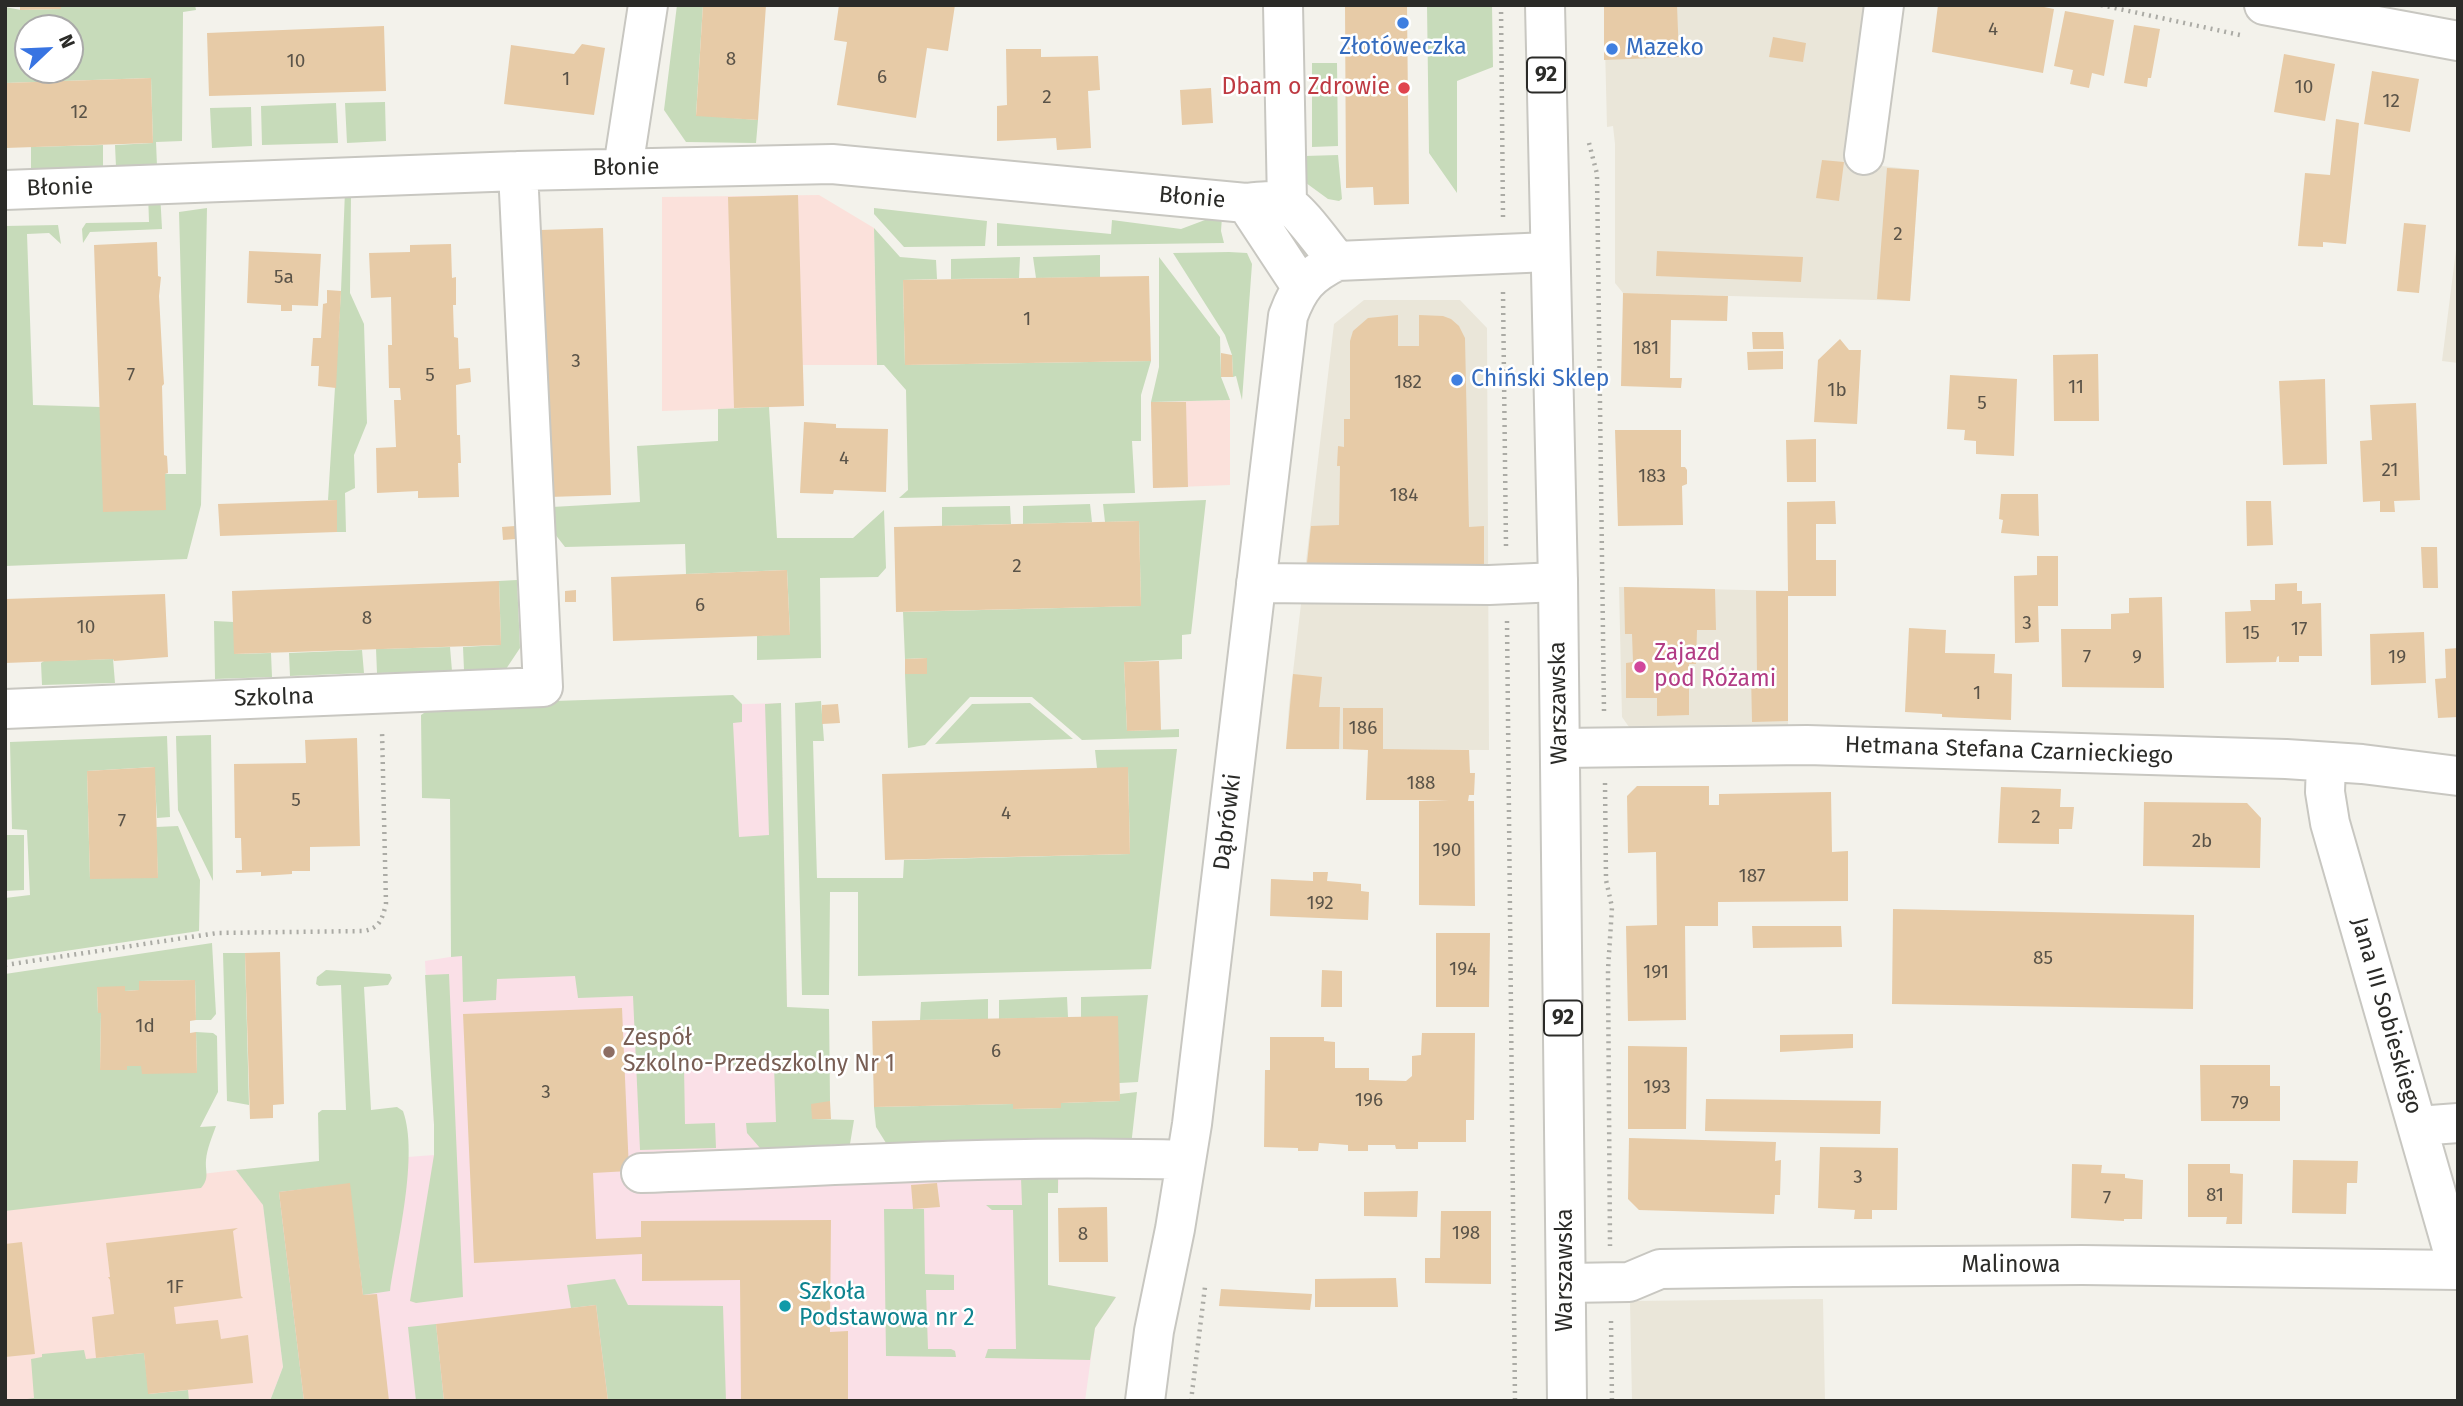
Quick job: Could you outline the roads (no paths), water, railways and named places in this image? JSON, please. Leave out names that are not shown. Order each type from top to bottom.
[{"type":"street","points":[[623,168],[648,5]]},
{"type":"street","points":[[1283,5],[1287,203],[1337,261],[1549,252]]},
{"type":"street","name":"Warszawska","points":[[1545,5],[1558,582],[1567,1401]]},
{"type":"street","points":[[1864,155],[1884,5]]},
{"type":"street","points":[[2264,5],[2458,41]]},
{"type":"street","name":"Błonie","points":[[5,190],[518,171],[832,163],[1246,203],[1287,203]]},
{"type":"street","name":"Szkolna","points":[[5,709],[543,687],[518,171]]},
{"type":"street","name":"Błonie","points":[[1246,203],[1302,288]]},
{"type":"street","name":"Dąbrówki","points":[[1145,1401],[1154,1331],[1186,1160],[1288,316],[1302,288],[1315,272],[1337,261]]},
{"type":"street","points":[[1256,583],[1558,582]]},
{"type":"street","name":"Hetmana Stefana Czarnieckiego","points":[[1560,748],[1807,746],[2286,759],[2458,776]]},
{"type":"street","name":"Jana III Sobieskiego","points":[[2326,762],[2325,792],[2330,823],[2458,1270]]},
{"type":"street","points":[[2418,1126],[2458,1123]]},
{"type":"street","points":[[640,1173],[909,1163],[1186,1160]]},
{"type":"street","name":"Malinowa","points":[[1566,1283],[1629,1282],[1661,1269],[1794,1266],[2082,1265],[2458,1270]]},
{"type":"place","name":"Złotóweczka","points":[[1403,23]]},
{"type":"place","name":"Mazeko","points":[[1612,49]]},
{"type":"place","name":"Dbam o Zdrowie","points":[[1404,88]]},
{"type":"place","name":"Chiński Sklep","points":[[1457,380]]},
{"type":"place","name":"Zajazd pod Różami","points":[[1640,667]]},
{"type":"place","name":"Zespół Szkolno-Przedszkolny Nr 1","points":[[609,1052]]},
{"type":"place","name":"Szkoła Podstawowa nr 2","points":[[785,1306]]}]
